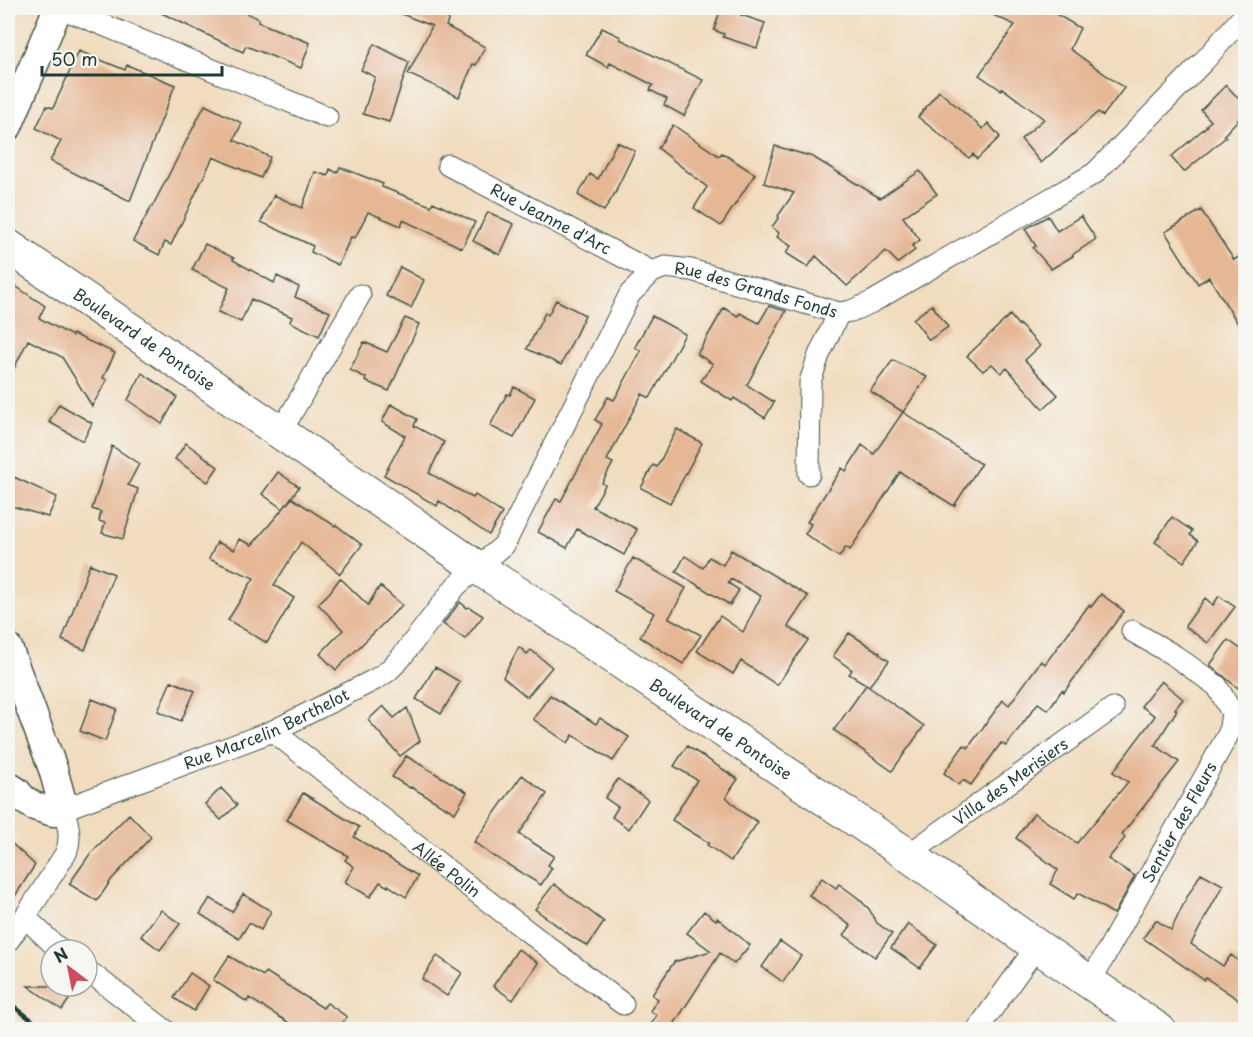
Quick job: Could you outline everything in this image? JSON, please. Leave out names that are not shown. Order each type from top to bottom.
[{"type":"main road","name":"Boulevard de Pontoise","points":[[8,246],[478,568],[908,855],[1159,1029]]},
{"type":"street","points":[[8,126],[58,8],[90,19],[327,117]]},
{"type":"street","name":"Rue des Grands Fonds","points":[[478,568],[504,545],[630,294],[652,272],[665,267],[691,270],[839,313],[873,302],[1095,173],[1204,61],[1245,13]]},
{"type":"street","name":"Rue Jeanne d'Arc","points":[[448,165],[652,272]]},
{"type":"street","points":[[280,433],[360,295]]},
{"type":"street","points":[[809,474],[810,382],[819,355],[839,313]]},
{"type":"street","name":"Rue Marcelin Berthelot","points":[[12,788],[34,806],[53,812],[273,731],[388,671],[400,659],[456,586],[478,568]]},
{"type":"street","name":"Sentier des Fleurs","points":[[1090,982],[1229,733],[1232,713],[1217,686],[1175,656],[1132,631]]},
{"type":"street","points":[[8,648],[53,769],[70,833],[66,853],[8,941]]},
{"type":"street","name":"Villa des Merisiers","points":[[908,855],[1113,708]]},
{"type":"street","name":"Allée Polin","points":[[273,731],[446,869],[623,1004]]},
{"type":"street","name":"Rue Marcelin Berthelot","points":[[12,788],[32,786],[53,769]]},
{"type":"street","points":[[25,917],[47,938]]},
{"type":"street","points":[[977,1029],[1037,946]]},
{"type":"street","points":[[99,979],[165,1029]]},
{"type":"building","points":[[151,8],[236,8],[259,19],[258,22],[310,43],[301,68],[246,46],[243,52]]},
{"type":"building","points":[[389,8],[453,8],[446,26],[485,47],[476,65],[473,64],[459,97],[408,74],[432,26]]},
{"type":"building","points":[[721,8],[742,11],[741,15],[765,23],[757,48],[723,37],[724,34],[714,30]]},
{"type":"building","points":[[978,8],[1046,8],[1080,28],[1070,49],[1124,88],[1103,116],[1098,112],[1041,163],[1021,139],[1044,119],[1002,88],[1001,90],[979,75],[1015,25]]},
{"type":"building","points":[[602,28],[703,80],[684,116],[664,105],[667,99],[650,90],[653,85],[610,63],[608,67],[586,55]]},
{"type":"building","points":[[374,44],[409,62],[389,122],[363,114],[375,77],[361,70]]},
{"type":"building","points":[[79,51],[125,70],[127,65],[175,85],[130,201],[50,161],[61,141],[36,128],[47,106],[53,108]]},
{"type":"building","points":[[1226,85],[1239,99],[1245,93],[1245,112],[1224,135],[1226,137],[1184,172],[1171,157],[1211,121],[1201,110]]},
{"type":"building","points":[[939,91],[983,129],[988,123],[1000,137],[977,159],[973,154],[969,158],[918,117]]},
{"type":"building","points":[[205,105],[242,123],[234,140],[270,157],[261,178],[213,157],[171,245],[165,242],[159,255],[133,241]]},
{"type":"building","points":[[673,125],[719,156],[722,153],[755,174],[721,226],[694,208],[707,187],[658,148]]},
{"type":"building","points":[[617,142],[635,151],[617,190],[604,211],[578,195],[590,174],[598,179]]},
{"type":"building","points":[[775,146],[813,157],[880,198],[920,171],[937,194],[903,217],[920,240],[912,246],[915,250],[898,263],[886,251],[847,286],[816,256],[808,267],[786,253],[791,246],[777,237],[779,233],[772,227],[794,193],[764,183]]},
{"type":"building","points":[[340,167],[383,184],[382,187],[431,206],[433,202],[475,222],[462,248],[403,220],[401,226],[368,212],[355,238],[351,237],[338,265],[311,252],[313,246],[261,222],[274,195],[302,208],[315,172],[328,176],[330,169],[337,173]]},
{"type":"building","points":[[1201,210],[1234,260],[1245,253],[1245,335],[1209,277],[1198,284],[1165,232]]},
{"type":"building","points":[[488,212],[514,224],[500,255],[473,241]]},
{"type":"building","points":[[1048,216],[1057,231],[1081,216],[1096,239],[1051,269],[1033,248],[1036,246],[1025,229]]},
{"type":"building","points":[[205,244],[234,258],[233,260],[274,283],[277,276],[299,287],[295,297],[330,312],[319,336],[290,322],[292,317],[251,299],[241,322],[218,312],[229,288],[192,270]]},
{"type":"building","points":[[400,267],[424,280],[411,308],[386,296]]},
{"type":"building","points":[[8,281],[45,306],[39,318],[72,336],[73,334],[115,353],[103,378],[107,380],[92,406],[62,357],[28,340],[8,381]]},
{"type":"building","points":[[556,300],[585,315],[561,365],[527,349],[545,313],[548,315]]},
{"type":"building","points":[[932,305],[948,327],[929,340],[913,319]]},
{"type":"building","points":[[769,306],[786,311],[747,385],[774,402],[765,418],[701,381],[713,364],[697,354],[724,308],[738,316],[740,313],[759,323]]},
{"type":"building","points":[[1010,315],[1040,346],[1025,360],[1058,395],[1043,409],[1007,368],[1001,373],[992,364],[983,371],[967,356]]},
{"type":"building","points":[[652,316],[685,334],[650,398],[642,394],[607,460],[613,463],[602,483],[605,485],[593,507],[637,529],[624,555],[577,529],[567,548],[538,532],[556,499],[561,501],[602,424],[595,420],[608,397],[614,400],[641,351],[635,347]]},
{"type":"building","points":[[405,318],[419,324],[389,391],[365,381],[366,378],[350,370],[364,342],[387,352]]},
{"type":"building","points":[[893,360],[927,377],[903,412],[870,391]]},
{"type":"building","points":[[142,373],[177,397],[162,424],[128,400]]},
{"type":"building","points":[[514,387],[535,398],[514,438],[490,426],[507,394],[510,395]]},
{"type":"building","points":[[59,404],[92,423],[83,441],[49,422]]},
{"type":"building","points":[[391,404],[417,419],[414,426],[444,442],[429,473],[473,498],[475,495],[502,513],[489,535],[439,501],[437,506],[384,475],[405,436],[382,422]]},
{"type":"building","points":[[903,412],[981,464],[954,506],[900,472],[850,550],[846,547],[839,557],[805,534],[811,524],[807,522],[842,468],[846,471],[862,445],[874,454]]},
{"type":"building","points":[[677,429],[702,443],[670,503],[641,488],[653,465],[657,467]]},
{"type":"building","points":[[186,443],[218,467],[208,482],[175,459]]},
{"type":"building","points":[[112,446],[139,464],[128,485],[138,489],[123,539],[102,533],[105,523],[99,521],[101,512],[92,509]]},
{"type":"building","points":[[278,472],[299,487],[283,509],[262,494]]},
{"type":"building","points":[[14,477],[57,497],[48,517],[8,505],[8,492]]},
{"type":"building","points":[[292,498],[336,525],[362,545],[340,574],[301,542],[274,585],[294,598],[267,643],[228,620],[254,578],[209,559],[217,542],[234,550],[239,539],[252,545]]},
{"type":"building","points":[[1172,517],[1192,531],[1190,535],[1198,541],[1184,562],[1155,542]]},
{"type":"building","points":[[731,550],[808,596],[788,626],[808,640],[777,685],[741,661],[733,674],[697,651],[720,616],[743,632],[761,596],[731,579],[728,583],[739,590],[730,605],[676,572],[685,556],[703,568],[709,557],[723,565]]},
{"type":"building","points":[[633,558],[686,588],[669,618],[701,635],[683,664],[640,637],[654,613],[614,591]]},
{"type":"building","points":[[90,564],[114,574],[85,650],[62,640]]},
{"type":"building","points":[[340,578],[368,605],[380,586],[402,605],[336,670],[320,654],[343,630],[318,604]]},
{"type":"building","points":[[1101,594],[1124,611],[1064,692],[1062,690],[1048,710],[1038,703],[1006,746],[1001,743],[971,785],[963,780],[959,785],[944,773],[964,745],[968,748],[1003,700],[1009,705],[1041,661],[1045,664],[1089,605],[1091,607]]},
{"type":"building","points":[[1219,596],[1235,607],[1208,643],[1185,626],[1205,598],[1213,605]]},
{"type":"building","points":[[460,602],[483,616],[465,639],[443,624]]},
{"type":"building","points":[[849,633],[889,661],[869,686],[849,674],[852,670],[833,656]]},
{"type":"building","points":[[1228,640],[1245,652],[1245,677],[1238,688],[1210,665]]},
{"type":"building","points":[[519,647],[527,654],[531,650],[552,667],[527,697],[503,677]]},
{"type":"building","points":[[435,667],[460,682],[441,714],[416,699]]},
{"type":"building","points":[[171,681],[195,691],[181,721],[158,711]]},
{"type":"building","points":[[1161,681],[1183,699],[1155,745],[1179,762],[1122,834],[1125,838],[1108,859],[1135,876],[1114,914],[1078,893],[1074,899],[1050,884],[1058,870],[1016,838],[1034,813],[1077,843],[1128,782],[1113,772],[1155,716],[1141,706]]},
{"type":"building","points":[[866,685],[924,726],[892,771],[834,730]]},
{"type":"building","points":[[550,695],[596,724],[600,718],[629,737],[613,761],[573,735],[568,743],[533,719]]},
{"type":"building","points":[[92,699],[117,709],[105,741],[80,731]]},
{"type":"building","points":[[383,706],[394,718],[407,708],[420,741],[400,756],[368,720]]},
{"type":"building","points":[[687,746],[738,779],[726,797],[743,813],[758,822],[731,861],[707,845],[709,843],[672,820],[697,780],[674,766]]},
{"type":"building","points":[[406,756],[467,792],[455,813],[392,777]]},
{"type":"building","points":[[522,775],[547,794],[519,834],[554,856],[548,865],[552,868],[541,885],[494,857],[474,842]]},
{"type":"building","points":[[618,779],[648,800],[629,829],[612,817],[618,807],[605,798]]},
{"type":"building","points":[[221,788],[237,805],[221,820],[205,804]]},
{"type":"building","points":[[303,793],[359,827],[354,837],[418,876],[406,897],[380,882],[370,897],[345,882],[354,867],[345,860],[348,856],[287,820]]},
{"type":"building","points":[[129,814],[151,837],[112,879],[97,901],[69,884],[90,854]]},
{"type":"building","points":[[8,840],[35,865],[8,907]]},
{"type":"building","points":[[1201,873],[1223,885],[1191,944],[1223,966],[1231,955],[1245,966],[1245,1004],[1206,978],[1204,980],[1143,938],[1156,920],[1171,930]]},
{"type":"building","points":[[822,878],[836,888],[839,884],[858,898],[869,909],[877,923],[892,934],[875,957],[844,935],[851,926],[809,895]]},
{"type":"building","points":[[554,884],[604,922],[588,946],[535,909]]},
{"type":"building","points":[[243,894],[271,911],[261,930],[249,923],[239,939],[200,914],[210,898],[232,912]]},
{"type":"building","points":[[161,910],[180,924],[160,950],[141,936]]},
{"type":"building","points":[[704,911],[716,920],[717,918],[750,945],[734,964],[720,953],[671,1029],[647,1029],[657,1015],[650,1011],[658,999],[652,995],[674,962],[711,951],[687,933]]},
{"type":"building","points":[[908,924],[937,945],[920,968],[891,948]]},
{"type":"building","points":[[780,941],[801,956],[783,982],[762,967]]},
{"type":"building","points":[[518,949],[538,963],[513,1000],[493,986]]},
{"type":"building","points":[[229,956],[263,976],[266,972],[323,1008],[327,1003],[347,1017],[338,1029],[299,1029],[249,998],[247,1002],[213,980]]},
{"type":"building","points":[[437,956],[462,973],[447,996],[422,979]]},
{"type":"building","points":[[190,973],[209,986],[194,1011],[174,998]]},
{"type":"building","points":[[28,986],[39,986],[39,994]]},
{"type":"building","points":[[45,998],[70,998],[62,1010]]},
{"type":"railway","points":[[8,1002],[45,1030]]},
{"type":"railway","points":[[8,1018],[23,1030]]}]
